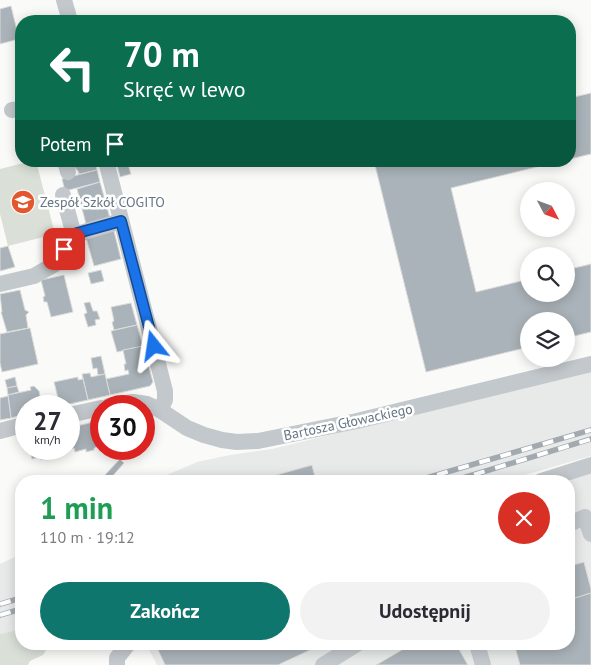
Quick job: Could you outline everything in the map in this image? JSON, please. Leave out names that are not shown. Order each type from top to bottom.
[{"type":"street","points":[[64,0],[68,15]]},
{"type":"street","points":[[108,167],[165,391],[165,400],[160,410]]},
{"type":"street","points":[[63,195],[74,234]]},
{"type":"street","points":[[0,284],[34,276],[55,264],[74,234],[121,221]]},
{"type":"street","name":"Bartosza Głowackiego","points":[[155,408],[186,428],[204,436],[237,442],[258,441],[357,421],[591,364]]},
{"type":"street","points":[[0,431],[15,427]]},
{"type":"street","points":[[559,475],[591,465]]},
{"type":"street","points":[[575,522],[585,518],[591,534]]},
{"type":"street","points":[[117,661],[124,650]]},
{"type":"street","points":[[324,665],[348,650]]},
{"type":"street","points":[[479,650],[483,665]]},
{"type":"shaded area","name":"Zespół Szkół COGITO","points":[[15,165],[15,167],[38,167],[55,234],[8,246],[0,214],[0,169]]},
{"type":"shaded area","points":[[591,371],[591,456],[525,475],[167,475],[197,462],[272,449]]},
{"type":"shaded area","points":[[591,472],[591,665],[157,665],[149,650],[575,650],[575,477]]},
{"type":"shaded area","points":[[15,557],[15,630],[0,634],[0,564]]},
{"type":"shaded area","points":[[15,630],[15,650],[46,650],[43,655],[30,661],[28,665],[0,665],[0,634]]},
{"type":"building","points":[[11,6],[15,22],[15,40],[0,44],[0,9]]},
{"type":"building","points":[[591,93],[591,154],[576,158],[576,97]]},
{"type":"building","points":[[75,167],[96,167],[97,170],[79,174]]},
{"type":"building","points":[[118,167],[129,167],[131,174],[120,177]]},
{"type":"building","points":[[375,167],[537,167],[451,188],[476,292],[520,281],[520,302],[575,302],[575,268],[591,264],[591,332],[575,336],[575,312],[520,312],[520,349],[426,372]]},
{"type":"building","points":[[97,170],[100,182],[65,191],[62,179]]},
{"type":"building","points":[[100,182],[111,222],[87,228],[77,189]]},
{"type":"building","points":[[113,227],[121,259],[94,266],[85,234]]},
{"type":"building","points":[[8,246],[15,267],[0,271],[0,248]]},
{"type":"building","points":[[101,270],[104,281],[91,284],[88,273]]},
{"type":"building","points":[[64,275],[73,312],[51,317],[47,302],[44,302],[43,297],[45,296],[41,280]]},
{"type":"building","points":[[20,290],[25,310],[29,312],[26,315],[28,328],[7,332],[1,312],[0,294]]},
{"type":"building","points":[[90,302],[93,311],[97,311],[100,319],[95,320],[96,325],[88,327],[84,314],[87,313],[84,303]]},
{"type":"building","points":[[131,303],[137,325],[114,330],[111,307]]},
{"type":"building","points":[[137,325],[143,346],[117,352],[111,331]]},
{"type":"building","points":[[30,328],[38,364],[2,372],[0,363],[0,334]]},
{"type":"building","points":[[143,346],[153,382],[150,386],[110,395],[106,379],[129,374],[128,370],[125,371],[124,364],[126,364],[123,350]]},
{"type":"building","points":[[101,356],[105,374],[98,375],[97,368],[93,369],[91,358]]},
{"type":"building","points":[[90,373],[91,377],[105,374],[110,395],[90,395],[90,400],[88,400],[82,374]]},
{"type":"building","points":[[15,377],[17,386],[7,388],[5,380]]},
{"type":"building","points":[[78,377],[78,380],[83,379],[88,400],[80,402],[80,395],[57,395],[54,382]]},
{"type":"building","points":[[17,386],[19,392],[8,395],[7,388]]},
{"type":"building","points":[[34,386],[40,395],[15,395],[15,417],[11,418],[8,395],[31,390],[30,387]]},
{"type":"building","points":[[8,396],[11,418],[0,420],[0,398]]},
{"type":"building","points":[[90,423],[90,451],[86,452],[86,449],[80,451],[80,425]]},
{"type":"building","points":[[121,460],[124,463],[113,475],[105,475]]},
{"type":"building","points":[[312,465],[314,475],[276,475]]},
{"type":"building","points":[[584,562],[591,593],[575,598],[575,564]]},
{"type":"building","points":[[591,593],[591,665],[520,665],[516,650],[575,650],[575,598]]},
{"type":"building","points":[[158,650],[310,650],[278,665],[165,665]]},
{"type":"building","points":[[402,650],[459,650],[468,665],[376,665]]},
{"type":"railway","points":[[437,475],[591,430]]},
{"type":"railway","points":[[473,475],[591,439]]},
{"type":"railway","points":[[0,604],[15,600]]},
{"type":"railway","points":[[0,615],[15,611]]},
{"type":"place","name":"Zespół Szkół COGITO","points":[[23,202]]},
{"type":"route","points":[[64,249],[74,234],[121,221],[154,346]]}]
